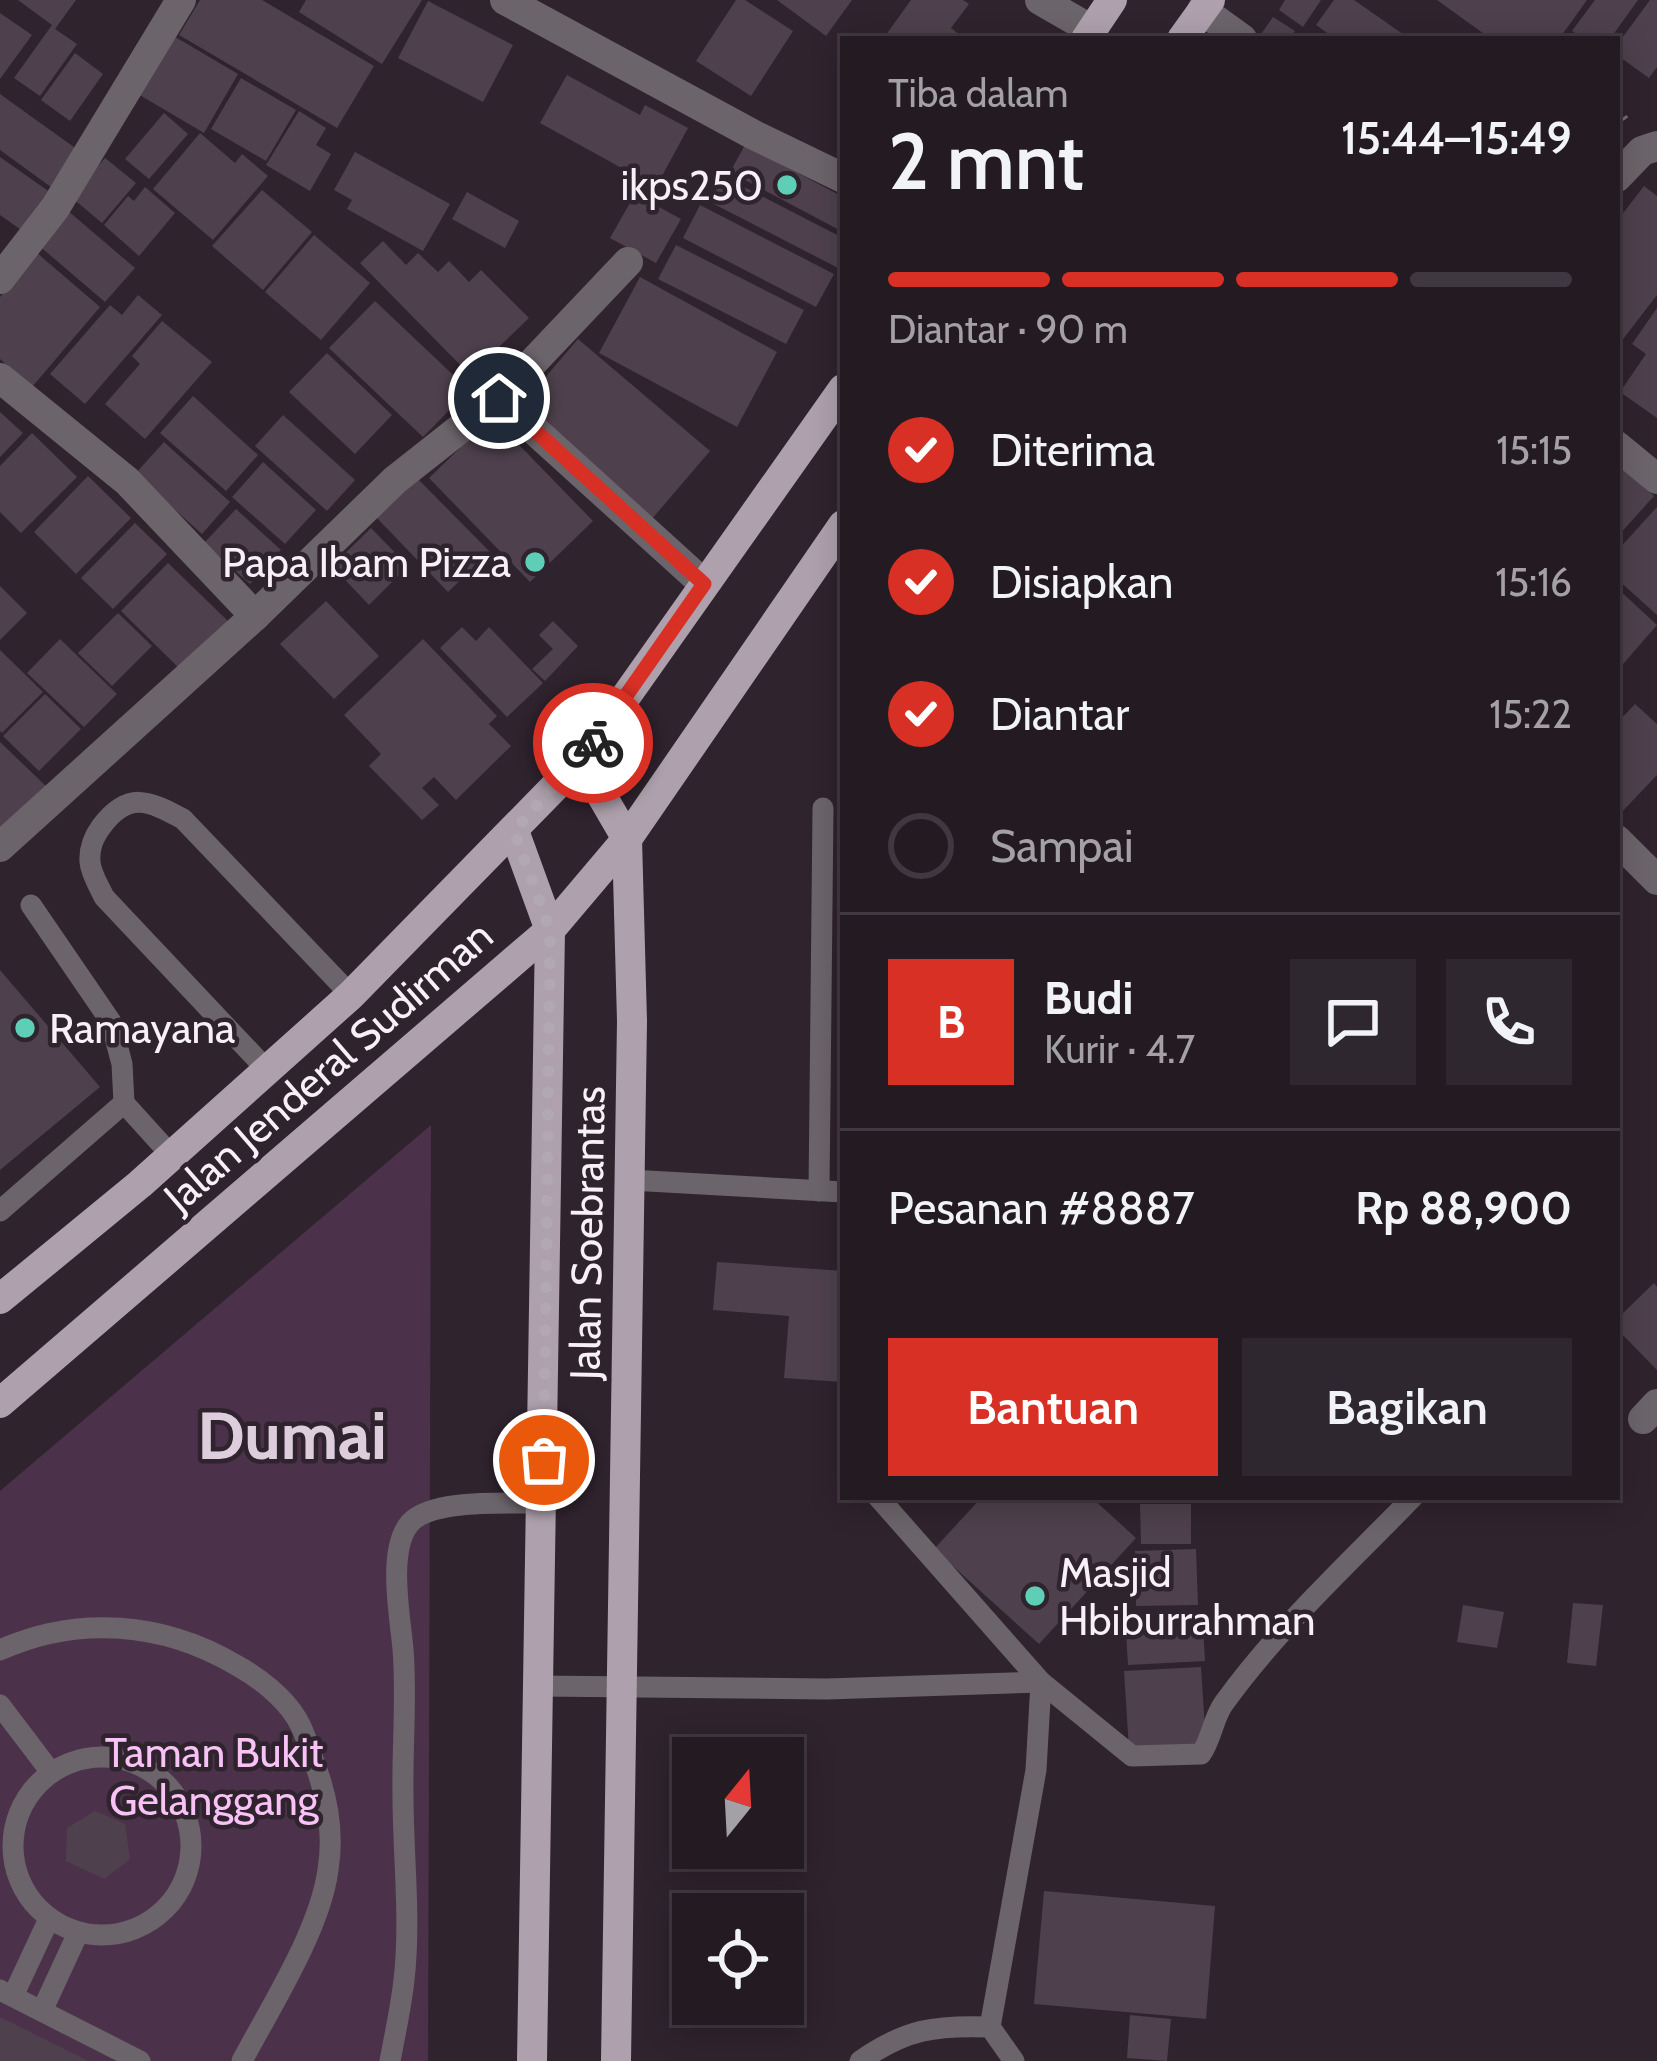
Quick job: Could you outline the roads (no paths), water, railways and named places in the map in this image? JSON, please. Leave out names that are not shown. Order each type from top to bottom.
[{"type":"main road","points":[[1089,35],[1112,0]]},
{"type":"main road","points":[[1184,36],[1206,5]]},
{"type":"main road","name":"Jalan Jenderal Sudirman","points":[[0,1299],[172,1156],[351,995],[581,760],[840,393]]},
{"type":"main road","name":"Jalan Jenderal Sudirman","points":[[0,1403],[550,930],[627,839],[840,529]]},
{"type":"main road","points":[[581,760],[627,839]]},
{"type":"main road","points":[[514,831],[550,930]]},
{"type":"main road","name":"Jalan Soebrantas","points":[[616,2061],[632,1021],[627,839]]},
{"type":"main road","name":"Jalan Soebrantas","points":[[532,2061],[550,930]]},
{"type":"street","points":[[0,278],[55,208],[180,0]]},
{"type":"street","points":[[505,0],[840,177]]},
{"type":"street","points":[[1040,0],[1089,35]]},
{"type":"street","points":[[1206,5],[1239,36]]},
{"type":"street","points":[[1620,174],[1642,151],[1657,146]]},
{"type":"street","points":[[0,847],[254,616],[395,480],[499,398],[628,262]]},
{"type":"street","points":[[0,378],[127,481],[254,616]]},
{"type":"street","points":[[499,398],[704,584]]},
{"type":"street","points":[[1620,448],[1657,478]]},
{"type":"street","points":[[1620,843],[1657,880]]},
{"type":"lane","points":[[268,1072],[104,897],[89,867],[92,840],[114,810],[131,802],[154,804],[183,819],[351,995]]},
{"type":"lane","points":[[819,1191],[823,808]]},
{"type":"lane","points":[[31,905],[110,1022],[122,1064],[124,1103],[172,1156]]},
{"type":"lane","points":[[0,1210],[124,1103]]},
{"type":"lane","points":[[630,1180],[840,1192]]},
{"type":"lane","points":[[881,1500],[1041,1682],[1132,1756],[1202,1754],[1213,1737],[1220,1708],[1287,1627],[1410,1500]]},
{"type":"lane","points":[[390,2061],[404,1979],[406,1922],[406,1693],[398,1552],[405,1528],[417,1516],[457,1505],[543,1504]]},
{"type":"lane","points":[[0,1651],[32,1636],[140,1627],[200,1644],[259,1678],[296,1717],[329,1815],[329,1869],[315,1919],[242,2061]]},
{"type":"lane","points":[[537,1686],[827,1689],[1041,1682]]},
{"type":"lane","points":[[1014,2061],[989,2027],[1036,1770],[1041,1682]]},
{"type":"lane","points":[[0,1705],[50,1771]]},
{"type":"lane","points":[[120,1757],[153,1772],[178,1798],[191,1831],[190,1867],[175,1900],[148,1924],[115,1935],[78,1934],[49,1919],[25,1894],[13,1862],[13,1828],[26,1796],[50,1771],[84,1758],[120,1757]]},
{"type":"lane","points":[[49,1919],[6,1993],[140,2061]]},
{"type":"lane","points":[[42,2011],[78,1934]]},
{"type":"lane","points":[[860,2061],[888,2041],[937,2025],[989,2027]]},
{"type":"place","name":"ikps250","points":[[787,185]]},
{"type":"place","name":"Papa Ibam Pizza","points":[[535,562]]},
{"type":"place","name":"Ramayana","points":[[25,1028]]},
{"type":"place","name":"Masjid Hbiburrahman","points":[[1035,1596]]},
{"type":"district","name":"Dumai","points":[[292,1436]]},
{"type":"park label","name":"Taman Bukit Gelanggang","points":[[214,1776]]}]
